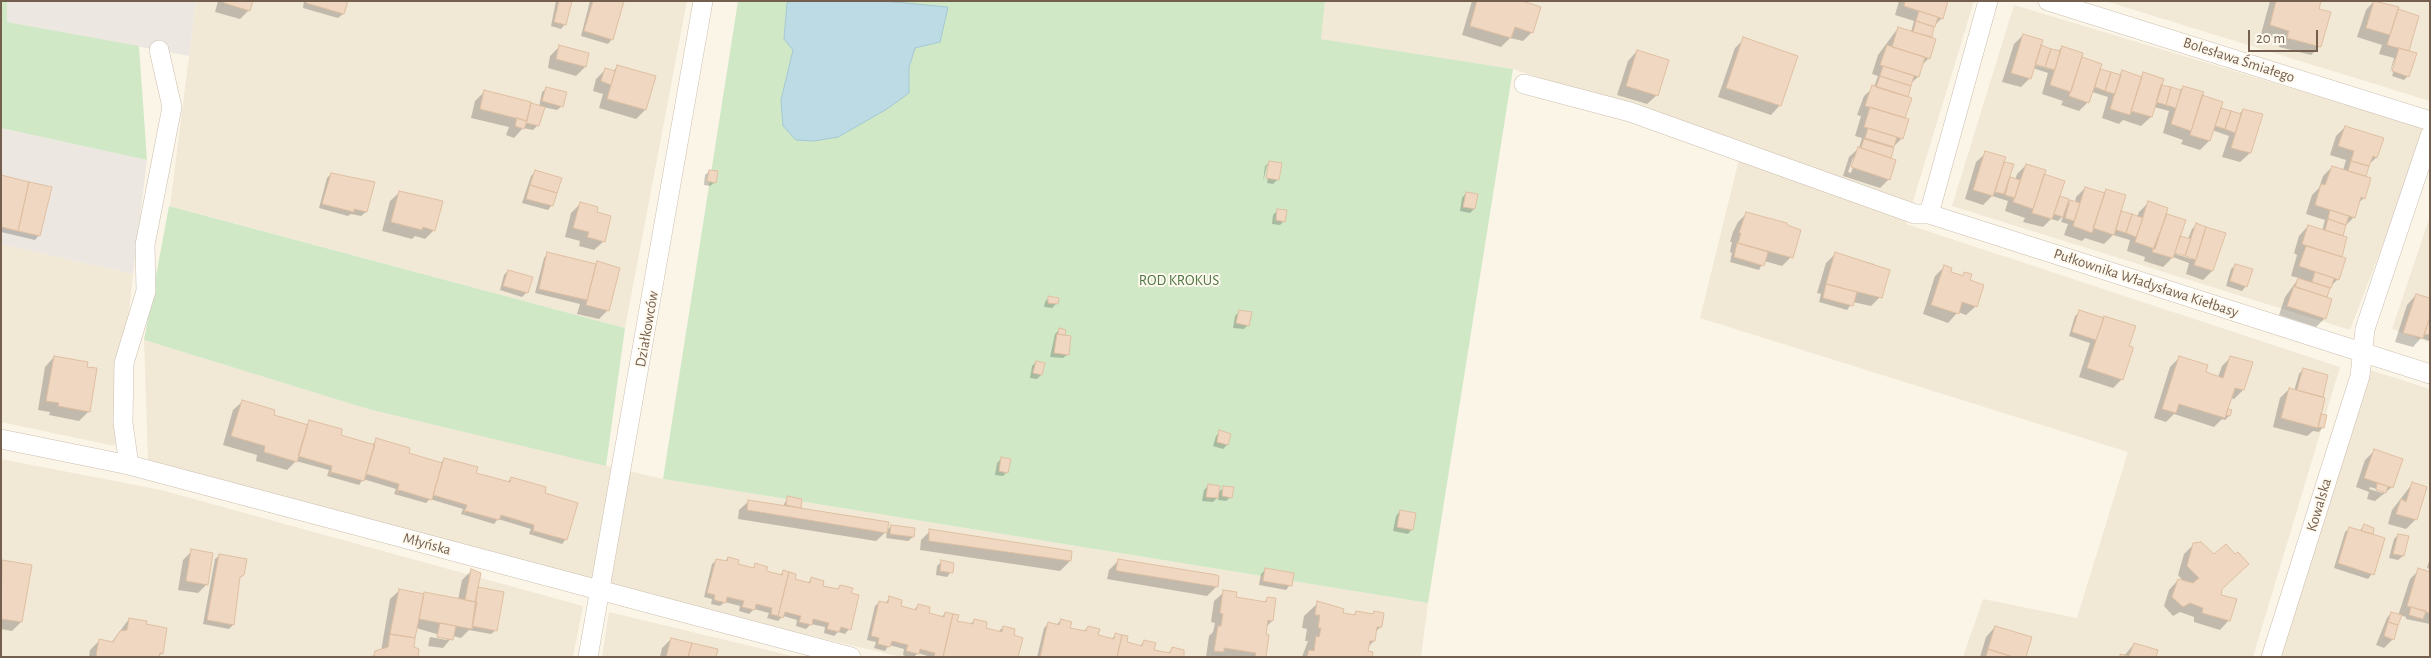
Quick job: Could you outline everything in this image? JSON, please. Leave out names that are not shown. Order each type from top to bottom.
[{"type":"street","name":"Działkowców","points":[[588,657],[704,1]]},
{"type":"street","points":[[1929,214],[1988,1]]},
{"type":"street","name":"Bolesława Śmiałego","points":[[2048,1],[2430,121]]},
{"type":"street","points":[[129,465],[123,423],[124,364],[146,291],[145,245],[172,107],[159,50]]},
{"type":"street","name":"Pułkownika Władysława Kiełbasy","points":[[1524,84],[1630,112],[1915,214],[1929,214],[2430,374]]},
{"type":"street","points":[[2362,352],[2365,329],[2430,136]]},
{"type":"street","name":"Kowalska","points":[[2271,657],[2360,376],[2362,352]]},
{"type":"street","name":"Młyńska","points":[[1,439],[129,465],[851,657]]},
{"type":"shaded area","points":[[7,1],[196,1],[189,56],[7,22]]},
{"type":"shaded area","points":[[196,1],[687,1],[625,328],[170,206]]},
{"type":"shaded area","points":[[1325,1],[1974,1],[1906,224],[2340,367],[2253,657],[1963,657],[1983,599],[2077,618],[2128,452],[1700,318],[1743,143],[1513,69],[1320,39]]},
{"type":"shaded area","points":[[2105,1],[2430,1],[2430,101]]},
{"type":"shaded area","points":[[2014,5],[2427,129],[2350,330],[1952,206]]},
{"type":"shaded area","points":[[1,128],[147,160],[133,274],[1,244]]},
{"type":"shaded area","points":[[2430,216],[2430,343],[2392,329]]},
{"type":"shaded area","points":[[1,244],[133,274],[115,446],[1,422]]},
{"type":"shaded area","points":[[144,340],[368,409],[663,479],[1428,603],[1421,657],[901,657],[621,591],[148,460]]},
{"type":"shaded area","points":[[2370,370],[2430,389],[2430,657],[2280,657]]},
{"type":"shaded area","points":[[1,459],[161,490],[583,606],[573,657],[1,657]]},
{"type":"shaded area","points":[[609,612],[796,657],[602,657]]},
{"type":"green space","points":[[1,1],[7,1],[7,22],[139,46],[147,160],[1,128]]},
{"type":"green space","name":"ROD KROKUS","points":[[738,1],[1325,1],[1321,39],[1513,69],[1428,603],[663,479]]},
{"type":"green space","points":[[169,206],[625,328],[606,466],[368,409],[144,340]]},
{"type":"water","points":[[790,1],[884,1],[948,7],[940,42],[915,48],[909,67],[909,93],[887,109],[838,137],[814,141],[796,140],[783,126],[781,100],[793,50],[784,39],[787,3]]},
{"type":"building","points":[[224,1],[253,1],[250,11],[224,3]]},
{"type":"building","points":[[307,1],[348,1],[344,14],[306,3]]},
{"type":"building","points":[[559,1],[572,1],[566,25],[554,22]]},
{"type":"building","points":[[593,1],[624,1],[613,40],[584,31]]},
{"type":"building","points":[[1477,1],[1522,1],[1541,7],[1533,33],[1515,27],[1511,38],[1470,26]]},
{"type":"building","points":[[1905,1],[1948,1],[1943,19],[1904,6]]},
{"type":"building","points":[[2276,1],[2321,1],[2319,9],[2331,12],[2321,47],[2287,38],[2289,31],[2270,25]]},
{"type":"building","points":[[2374,1],[2399,7],[2390,35],[2366,28]]},
{"type":"building","points":[[2398,9],[2419,16],[2409,51],[2387,45]]},
{"type":"building","points":[[1919,11],[1938,17],[1935,27],[1916,21]]},
{"type":"building","points":[[1916,21],[1934,27],[1932,37],[1913,32]]},
{"type":"building","points":[[1898,27],[1936,39],[1930,59],[1892,47]]},
{"type":"building","points":[[2023,34],[2043,40],[2031,79],[2011,73]]},
{"type":"building","points":[[1743,37],[1798,56],[1781,106],[1726,88]]},
{"type":"building","points":[[559,45],[589,53],[586,67],[556,59]]},
{"type":"building","points":[[1887,45],[1925,57],[1919,77],[1880,65]]},
{"type":"building","points":[[2041,45],[2051,49],[2045,67],[2035,64]]},
{"type":"building","points":[[2062,46],[2083,53],[2071,92],[2050,85]]},
{"type":"building","points":[[2399,48],[2417,53],[2409,77],[2392,71]]},
{"type":"building","points":[[2051,49],[2060,51],[2055,70],[2045,67]]},
{"type":"building","points":[[1637,50],[1669,60],[1658,96],[1626,86]]},
{"type":"building","points":[[2082,57],[2102,64],[2089,103],[2069,96]]},
{"type":"building","points":[[617,65],[656,76],[646,110],[607,99]]},
{"type":"building","points":[[1883,66],[1914,76],[1911,86],[1880,76]]},
{"type":"building","points":[[605,68],[615,71],[611,85],[601,81]]},
{"type":"building","points":[[2100,69],[2111,72],[2105,91],[2095,87]]},
{"type":"building","points":[[2122,70],[2142,77],[2130,115],[2110,109]]},
{"type":"building","points":[[2111,72],[2121,75],[2115,94],[2105,91]]},
{"type":"building","points":[[2143,72],[2164,79],[2152,117],[2131,111]]},
{"type":"building","points":[[1880,76],[1911,86],[1908,97],[1876,87]]},
{"type":"building","points":[[1872,85],[1912,98],[1905,118],[1865,106]]},
{"type":"building","points":[[2161,85],[2171,87],[2166,105],[2156,102]]},
{"type":"building","points":[[2183,86],[2204,92],[2191,131],[2171,124]]},
{"type":"building","points":[[546,87],[567,92],[563,107],[542,101]]},
{"type":"building","points":[[2171,87],[2181,90],[2176,108],[2166,105]]},
{"type":"building","points":[[484,90],[531,102],[527,121],[480,109]]},
{"type":"building","points":[[2202,95],[2223,102],[2210,141],[2190,135]]},
{"type":"building","points":[[531,103],[545,107],[539,126],[526,123]]},
{"type":"building","points":[[1870,107],[1909,119],[1903,139],[1864,127]]},
{"type":"building","points":[[2221,108],[2231,111],[2225,129],[2215,126]]},
{"type":"building","points":[[2243,109],[2263,114],[2251,153],[2231,148]]},
{"type":"building","points":[[2231,111],[2241,114],[2235,133],[2225,129]]},
{"type":"building","points":[[517,118],[527,121],[524,129],[515,126]]},
{"type":"building","points":[[2345,126],[2384,138],[2377,158],[2373,156],[2369,166],[2351,161],[2354,151],[2338,146]]},
{"type":"building","points":[[1868,128],[1897,137],[1894,147],[1865,138]]},
{"type":"building","points":[[1864,139],[1894,148],[1891,158],[1861,148]]},
{"type":"building","points":[[1858,147],[1896,160],[1890,180],[1851,167]]},
{"type":"building","points":[[1985,151],[2006,157],[1993,196],[1973,190]]},
{"type":"building","points":[[1269,161],[1282,163],[1279,180],[1266,178]]},
{"type":"building","points":[[2351,161],[2369,166],[2366,176],[2348,171]]},
{"type":"building","points":[[2004,162],[2014,164],[2004,194],[1995,192]]},
{"type":"building","points":[[2026,164],[2046,170],[2033,209],[2013,202]]},
{"type":"building","points":[[2332,166],[2371,178],[2365,199],[2361,197],[2355,218],[2315,205],[2321,184],[2325,185]]},
{"type":"building","points":[[535,170],[562,178],[557,193],[530,185]]},
{"type":"building","points":[[709,170],[718,171],[716,183],[707,181]]},
{"type":"building","points":[[331,173],[375,182],[367,212],[354,209],[354,212],[322,204]]},
{"type":"building","points":[[2044,174],[2065,181],[2052,219],[2032,213]]},
{"type":"building","points":[[1,175],[29,182],[18,231],[1,227]]},
{"type":"building","points":[[2010,177],[2020,180],[2015,198],[2005,195]]},
{"type":"building","points":[[29,182],[52,187],[40,236],[18,231]]},
{"type":"building","points":[[530,185],[557,193],[553,206],[526,199]]},
{"type":"building","points":[[2085,187],[2105,193],[2092,233],[2073,226]]},
{"type":"building","points":[[2106,189],[2126,195],[2114,235],[2093,228]]},
{"type":"building","points":[[399,191],[443,201],[435,231],[423,227],[422,230],[391,222]]},
{"type":"building","points":[[1466,192],[1478,194],[1475,209],[1463,207]]},
{"type":"building","points":[[2060,196],[2069,199],[2063,217],[2054,214]]},
{"type":"building","points":[[2070,200],[2080,203],[2074,221],[2065,218]]},
{"type":"building","points":[[2148,201],[2168,208],[2155,249],[2135,242]]},
{"type":"building","points":[[580,202],[598,207],[597,212],[611,216],[605,242],[587,237],[589,232],[573,228]]},
{"type":"building","points":[[1277,209],[1287,210],[1285,222],[1276,220]]},
{"type":"building","points":[[2330,210],[2349,216],[2346,225],[2328,219]]},
{"type":"building","points":[[2121,211],[2132,214],[2126,233],[2116,230]]},
{"type":"building","points":[[1746,212],[1787,223],[1787,225],[1801,230],[1793,258],[1738,243],[1741,233],[1739,233]]},
{"type":"building","points":[[2132,214],[2143,218],[2136,237],[2126,233]]},
{"type":"building","points":[[2167,214],[2186,220],[2173,258],[2152,252]]},
{"type":"building","points":[[2328,219],[2346,225],[2343,236],[2325,230]]},
{"type":"building","points":[[2196,223],[2206,227],[2196,260],[2185,256]]},
{"type":"building","points":[[2308,225],[2347,237],[2342,257],[2302,244]]},
{"type":"building","points":[[2206,227],[2226,233],[2213,271],[2194,265]]},
{"type":"building","points":[[2180,236],[2191,239],[2185,256],[2175,253]]},
{"type":"building","points":[[1737,243],[1768,252],[1764,266],[1734,257]]},
{"type":"building","points":[[2306,246],[2346,258],[2339,280],[2299,266]]},
{"type":"building","points":[[547,252],[596,264],[587,300],[539,289]]},
{"type":"building","points":[[1835,252],[1890,270],[1882,298],[1826,284]]},
{"type":"building","points":[[597,261],[620,268],[609,311],[586,305]]},
{"type":"building","points":[[2235,264],[2253,269],[2247,287],[2230,281]]},
{"type":"building","points":[[1944,265],[1952,268],[1951,272],[1963,276],[1964,272],[1972,274],[1970,280],[1984,285],[1977,307],[1962,302],[1959,314],[1931,305]]},
{"type":"building","points":[[508,270],[533,277],[528,293],[503,286]]},
{"type":"building","points":[[2315,272],[2334,278],[2331,288],[2312,282]]},
{"type":"building","points":[[2298,278],[2330,288],[2327,297],[2295,287]]},
{"type":"building","points":[[1826,284],[1857,292],[1853,306],[1823,298]]},
{"type":"building","points":[[2294,286],[2332,299],[2326,319],[2287,306]]},
{"type":"building","points":[[2416,294],[2430,298],[2430,317],[2423,338],[2403,333]]},
{"type":"building","points":[[1048,296],[1059,298],[1058,304],[1048,303]]},
{"type":"building","points":[[1239,310],[1252,312],[1249,326],[1236,323]]},
{"type":"building","points":[[2079,310],[2104,318],[2096,340],[2072,332]]},
{"type":"building","points":[[2104,316],[2136,326],[2129,346],[2133,347],[2133,349],[2123,380],[2087,368]]},
{"type":"building","points":[[2430,317],[2430,335],[2424,334]]},
{"type":"building","points":[[1059,328],[1066,330],[1065,335],[1058,334]]},
{"type":"building","points":[[1057,334],[1071,336],[1069,355],[1054,353]]},
{"type":"building","points":[[54,356],[88,362],[87,367],[97,368],[90,412],[58,406],[59,403],[46,401]]},
{"type":"building","points":[[2179,356],[2208,365],[2206,372],[2223,378],[2230,356],[2253,362],[2244,390],[2235,388],[2225,418],[2179,404],[2176,413],[2162,409]]},
{"type":"building","points":[[1036,361],[1045,363],[1042,375],[1033,373]]},
{"type":"building","points":[[2303,368],[2328,375],[2323,397],[2297,390]]},
{"type":"building","points":[[2289,388],[2325,398],[2318,428],[2281,418]]},
{"type":"building","points":[[242,400],[275,410],[274,415],[308,425],[297,462],[264,452],[265,446],[231,436]]},
{"type":"building","points":[[2228,409],[2232,410],[2230,416],[2226,415]]},
{"type":"building","points":[[2321,414],[2327,415],[2324,428],[2318,427]]},
{"type":"building","points":[[309,420],[342,429],[341,435],[375,445],[364,481],[331,472],[330,475],[332,466],[298,456]]},
{"type":"building","points":[[1219,430],[1231,434],[1228,445],[1217,442]]},
{"type":"building","points":[[376,438],[410,448],[409,453],[442,463],[432,500],[399,490],[397,493],[399,484],[366,474]]},
{"type":"building","points":[[2374,449],[2403,459],[2393,488],[2364,478]]},
{"type":"building","points":[[1001,457],[1011,459],[1008,473],[999,471]]},
{"type":"building","points":[[444,458],[478,467],[476,473],[510,482],[511,477],[546,487],[545,493],[578,503],[567,540],[534,531],[533,533],[534,525],[501,515],[499,520],[466,511],[464,513],[467,505],[433,495]]},
{"type":"building","points":[[2412,482],[2427,487],[2417,520],[2396,514],[2401,499],[2406,502]]},
{"type":"building","points":[[2377,483],[2388,486],[2386,493],[2376,490]]},
{"type":"building","points":[[1208,484],[1220,486],[1218,498],[1206,497]]},
{"type":"building","points":[[1223,486],[1234,487],[1232,498],[1222,496]]},
{"type":"building","points":[[787,496],[802,499],[801,508],[786,505]]},
{"type":"building","points":[[748,500],[889,522],[887,533],[747,510]]},
{"type":"building","points":[[1400,510],[1416,513],[1413,530],[1397,527]]},
{"type":"building","points":[[2364,524],[2374,528],[2373,534],[2361,531]]},
{"type":"building","points":[[891,525],[915,528],[914,537],[890,534]]},
{"type":"building","points":[[2349,527],[2385,538],[2374,575],[2338,563]]},
{"type":"building","points":[[929,529],[1072,551],[1071,561],[929,541]]},
{"type":"building","points":[[2398,534],[2409,536],[2404,556],[2393,554]]},
{"type":"building","points":[[2201,542],[2214,554],[2226,544],[2235,554],[2238,552],[2249,564],[2222,589],[2221,595],[2237,599],[2230,621],[2202,613],[2203,608],[2190,603],[2183,607],[2172,597],[2178,579],[2193,583],[2199,578],[2187,566],[2193,543]]},
{"type":"building","points":[[191,549],[213,553],[208,585],[186,581]]},
{"type":"building","points":[[219,554],[247,559],[244,575],[240,577],[234,625],[207,620]]},
{"type":"building","points":[[728,557],[739,560],[738,564],[754,568],[755,563],[768,567],[766,571],[782,575],[783,570],[789,572],[778,616],[771,614],[772,608],[756,604],[755,610],[742,607],[744,601],[727,597],[726,603],[714,600],[715,595],[707,593],[716,559],[727,561]]},
{"type":"building","points":[[1118,559],[1217,575],[1219,576],[1218,587],[1118,571],[1116,570]]},
{"type":"building","points":[[2,560],[32,565],[22,622],[1,619]]},
{"type":"building","points":[[941,560],[954,563],[953,573],[940,571]]},
{"type":"building","points":[[1265,568],[1294,573],[1292,586],[1263,581]]},
{"type":"building","points":[[2418,568],[2430,572],[2430,613],[2407,606]]},
{"type":"building","points":[[471,569],[481,573],[475,602],[465,600]]},
{"type":"building","points":[[789,572],[796,574],[795,579],[810,583],[811,577],[824,581],[823,586],[838,589],[840,585],[853,588],[851,593],[859,595],[851,630],[841,627],[839,632],[827,629],[829,623],[813,619],[812,625],[799,622],[801,616],[785,612],[783,618],[778,616]]},
{"type":"building","points":[[478,587],[504,592],[497,631],[472,626]]},
{"type":"building","points":[[399,589],[424,594],[415,638],[390,634]]},
{"type":"building","points":[[1223,590],[1237,592],[1236,597],[1266,602],[1267,597],[1276,598],[1273,621],[1268,620],[1266,634],[1269,635],[1266,657],[1255,657],[1256,653],[1224,648],[1224,652],[1214,651],[1218,626],[1221,626],[1223,614],[1220,613]]},
{"type":"building","points":[[424,592],[477,602],[472,629],[419,619]]},
{"type":"building","points":[[889,596],[902,600],[901,606],[916,610],[918,604],[930,607],[929,613],[944,617],[945,612],[953,614],[943,657],[934,657],[935,653],[920,649],[919,654],[906,651],[908,645],[892,641],[890,647],[878,644],[879,638],[871,636],[879,601],[888,603]]},
{"type":"building","points":[[1317,601],[1344,609],[1343,613],[1355,615],[1356,611],[1373,614],[1374,611],[1384,613],[1382,627],[1377,627],[1375,641],[1370,641],[1368,651],[1373,652],[1372,657],[1307,657],[1309,650],[1314,651],[1316,636],[1319,637],[1321,628],[1318,628],[1320,615],[1315,615]]},
{"type":"building","points":[[2411,607],[2426,611],[2423,619],[2409,615]]},
{"type":"building","points":[[2391,612],[2402,615],[2398,625],[2388,622]]},
{"type":"building","points":[[953,614],[959,615],[957,621],[973,624],[974,619],[987,622],[986,628],[1002,632],[1003,626],[1015,629],[1014,635],[1023,638],[1018,657],[943,657]]},
{"type":"building","points":[[129,618],[147,621],[146,624],[167,628],[163,654],[160,653],[159,657],[98,657],[96,655],[99,639],[113,642],[120,631],[127,630]]},
{"type":"building","points":[[1061,619],[1072,622],[1070,628],[1086,631],[1088,626],[1100,629],[1098,635],[1114,639],[1115,633],[1122,635],[1117,657],[1040,657],[1048,622],[1059,625]]},
{"type":"building","points":[[2388,622],[2398,625],[2394,640],[2384,636]]},
{"type":"building","points":[[440,623],[456,626],[453,640],[437,637]]},
{"type":"building","points":[[1995,626],[2032,637],[2026,657],[2013,657],[1988,649]]},
{"type":"building","points":[[390,634],[415,638],[414,647],[419,649],[418,657],[366,657],[374,656],[375,651],[388,647]]},
{"type":"building","points":[[1122,635],[1128,636],[1127,642],[1142,646],[1144,640],[1156,643],[1154,650],[1170,653],[1172,647],[1184,650],[1184,657],[1117,657]]},
{"type":"building","points":[[671,638],[692,643],[688,657],[666,657]]},
{"type":"building","points":[[692,643],[718,649],[716,657],[688,657]]},
{"type":"building","points":[[2134,643],[2158,650],[2156,657],[2120,657],[2120,654],[2129,656]]},
{"type":"building","points":[[1988,649],[2013,657],[1986,657]]}]
